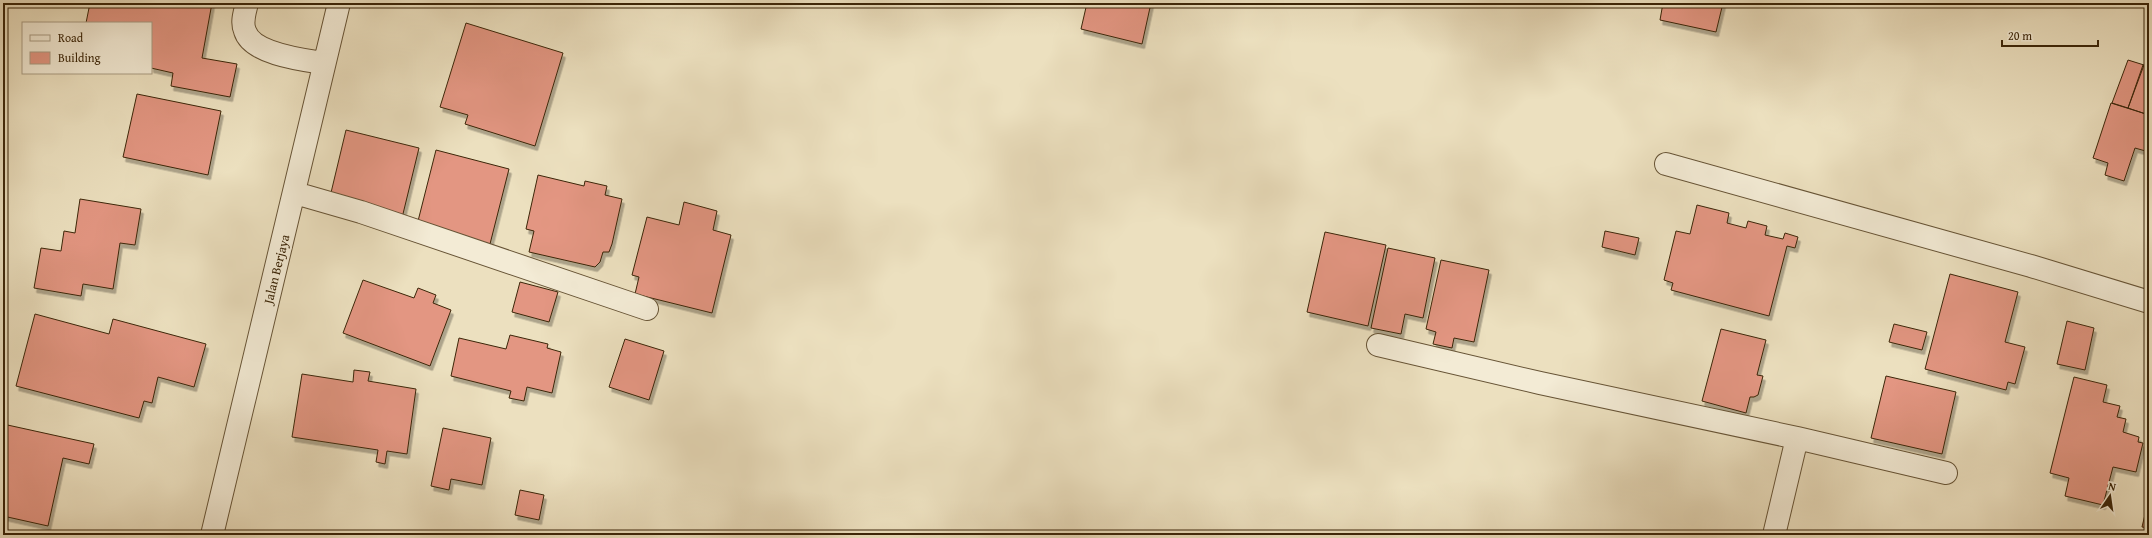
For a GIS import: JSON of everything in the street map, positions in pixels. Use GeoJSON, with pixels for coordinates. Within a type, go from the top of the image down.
{"type":"FeatureCollection","features":[{"type":"Feature","properties":{"kind":"street"},"geometry":{"type":"LineString","coordinates":[[247,3],[243,16],[245,32],[256,44],[287,58],[323,63]]}},
{"type":"Feature","properties":{"kind":"street","name":"Jalan Berjaya"},"geometry":{"type":"LineString","coordinates":[[212,535],[295,193],[323,63],[339,3]]}},
{"type":"Feature","properties":{"kind":"street"},"geometry":{"type":"LineString","coordinates":[[1666,164],[2031,266],[2149,302]]}},
{"type":"Feature","properties":{"kind":"street"},"geometry":{"type":"LineString","coordinates":[[295,193],[361,212],[647,309]]}},
{"type":"Feature","properties":{"kind":"street"},"geometry":{"type":"LineString","coordinates":[[1378,345],[1540,383],[1797,438],[1946,473]]}},
{"type":"Feature","properties":{"kind":"street"},"geometry":{"type":"LineString","coordinates":[[1774,535],[1797,438]]}},
{"type":"Feature","properties":{"kind":"building"},"geometry":{"type":"Polygon","coordinates":[[[90,3],[212,3],[202,58],[237,64],[230,97],[171,86],[173,73],[152,68],[152,22],[86,22],[90,3]]]}},
{"type":"Feature","properties":{"kind":"building"},"geometry":{"type":"Polygon","coordinates":[[[1087,3],[1151,3],[1142,44],[1081,29],[1087,3]]]}},
{"type":"Feature","properties":{"kind":"building"},"geometry":{"type":"Polygon","coordinates":[[[1663,3],[1723,3],[1716,32],[1660,20],[1663,3]]]}},
{"type":"Feature","properties":{"kind":"building"},"geometry":{"type":"Polygon","coordinates":[[[466,23],[563,53],[535,146],[465,124],[468,115],[440,107],[466,23]]]}},
{"type":"Feature","properties":{"kind":"building"},"geometry":{"type":"Polygon","coordinates":[[[2128,60],[2144,65],[2128,108],[2112,103],[2128,60]]]}},
{"type":"Feature","properties":{"kind":"building"},"geometry":{"type":"Polygon","coordinates":[[[2143,65],[2149,67],[2149,115],[2128,108],[2143,65]]]}},
{"type":"Feature","properties":{"kind":"building"},"geometry":{"type":"Polygon","coordinates":[[[137,94],[221,111],[208,175],[123,157],[137,94]]]}},
{"type":"Feature","properties":{"kind":"building"},"geometry":{"type":"Polygon","coordinates":[[[2111,103],[2149,115],[2149,152],[2135,148],[2124,181],[2105,175],[2108,163],[2093,158],[2111,103]]]}},
{"type":"Feature","properties":{"kind":"building"},"geometry":{"type":"Polygon","coordinates":[[[346,130],[419,148],[402,218],[329,201],[346,130]]]}},
{"type":"Feature","properties":{"kind":"building"},"geometry":{"type":"Polygon","coordinates":[[[436,150],[509,169],[490,244],[417,225],[436,150]]]}},
{"type":"Feature","properties":{"kind":"building"},"geometry":{"type":"Polygon","coordinates":[[[538,175],[584,186],[585,181],[607,186],[605,195],[622,199],[609,252],[603,252],[600,262],[595,267],[529,252],[534,231],[526,229],[538,175]]]}},
{"type":"Feature","properties":{"kind":"building"},"geometry":{"type":"Polygon","coordinates":[[[80,199],[141,209],[135,245],[120,243],[113,289],[83,284],[81,296],[34,288],[41,248],[61,251],[64,231],[75,233],[80,199]]]}},
{"type":"Feature","properties":{"kind":"building"},"geometry":{"type":"Polygon","coordinates":[[[684,202],[717,211],[713,230],[731,235],[712,313],[635,294],[639,277],[632,275],[647,217],[679,225],[684,202]]]}},
{"type":"Feature","properties":{"kind":"building"},"geometry":{"type":"Polygon","coordinates":[[[1697,205],[1729,213],[1727,223],[1746,228],[1748,221],[1767,226],[1765,235],[1783,239],[1785,233],[1798,237],[1795,248],[1787,246],[1769,316],[1671,290],[1673,283],[1664,280],[1676,231],[1690,234],[1697,205]]]}},
{"type":"Feature","properties":{"kind":"building"},"geometry":{"type":"Polygon","coordinates":[[[1605,231],[1639,238],[1635,255],[1602,247],[1605,231]]]}},
{"type":"Feature","properties":{"kind":"building"},"geometry":{"type":"Polygon","coordinates":[[[1325,232],[1386,245],[1368,326],[1307,312],[1325,232]]]}},
{"type":"Feature","properties":{"kind":"building"},"geometry":{"type":"Polygon","coordinates":[[[1388,248],[1435,258],[1423,318],[1405,314],[1401,334],[1371,328],[1388,248]]]}},
{"type":"Feature","properties":{"kind":"building"},"geometry":{"type":"Polygon","coordinates":[[[1441,260],[1489,270],[1474,342],[1454,338],[1452,348],[1433,344],[1436,332],[1426,329],[1441,260]]]}},
{"type":"Feature","properties":{"kind":"building"},"geometry":{"type":"Polygon","coordinates":[[[1950,274],[2018,292],[2005,342],[2025,347],[2015,384],[2008,382],[2006,390],[1925,369],[1950,274]]]}},
{"type":"Feature","properties":{"kind":"building"},"geometry":{"type":"Polygon","coordinates":[[[363,280],[414,298],[418,288],[436,295],[433,303],[451,310],[430,366],[343,333],[363,280]]]}},
{"type":"Feature","properties":{"kind":"building"},"geometry":{"type":"Polygon","coordinates":[[[520,282],[558,292],[549,322],[512,312],[520,282]]]}},
{"type":"Feature","properties":{"kind":"building"},"geometry":{"type":"Polygon","coordinates":[[[35,314],[109,334],[113,319],[206,344],[194,387],[158,377],[152,403],[144,401],[139,418],[16,386],[35,314]]]}},
{"type":"Feature","properties":{"kind":"building"},"geometry":{"type":"Polygon","coordinates":[[[2067,321],[2094,328],[2085,370],[2057,364],[2067,321]]]}},
{"type":"Feature","properties":{"kind":"building"},"geometry":{"type":"Polygon","coordinates":[[[1894,324],[1927,332],[1922,350],[1889,342],[1894,324]]]}},
{"type":"Feature","properties":{"kind":"building"},"geometry":{"type":"Polygon","coordinates":[[[1721,329],[1766,340],[1757,375],[1763,376],[1758,395],[1750,397],[1746,413],[1702,401],[1721,329]]]}},
{"type":"Feature","properties":{"kind":"building"},"geometry":{"type":"Polygon","coordinates":[[[510,335],[548,344],[547,348],[561,352],[552,393],[527,387],[524,401],[509,398],[511,391],[451,376],[459,338],[506,349],[510,335]]]}},
{"type":"Feature","properties":{"kind":"building"},"geometry":{"type":"Polygon","coordinates":[[[625,339],[664,351],[649,400],[609,387],[625,339]]]}},
{"type":"Feature","properties":{"kind":"building"},"geometry":{"type":"Polygon","coordinates":[[[354,370],[370,372],[368,381],[416,389],[407,454],[387,451],[385,464],[376,462],[378,450],[292,437],[302,374],[353,382],[354,370]]]}},
{"type":"Feature","properties":{"kind":"building"},"geometry":{"type":"Polygon","coordinates":[[[1886,376],[1956,392],[1942,454],[1871,438],[1886,376]]]}},
{"type":"Feature","properties":{"kind":"building"},"geometry":{"type":"Polygon","coordinates":[[[2074,377],[2107,385],[2103,402],[2120,406],[2117,417],[2126,419],[2123,432],[2139,437],[2138,442],[2143,443],[2136,472],[2113,467],[2103,505],[2065,496],[2069,478],[2050,473],[2074,377]]]}},
{"type":"Feature","properties":{"kind":"building"},"geometry":{"type":"Polygon","coordinates":[[[3,424],[94,444],[89,464],[63,458],[48,526],[3,516],[3,424]]]}},
{"type":"Feature","properties":{"kind":"building"},"geometry":{"type":"Polygon","coordinates":[[[443,428],[491,438],[482,485],[451,479],[449,490],[431,486],[443,428]]]}},
{"type":"Feature","properties":{"kind":"building"},"geometry":{"type":"Polygon","coordinates":[[[520,490],[544,495],[539,520],[515,515],[520,490]]]}},
{"type":"Feature","properties":{"kind":"building"},"geometry":{"type":"Polygon","coordinates":[[[2149,498],[2149,528],[2142,527],[2149,498]]]}}]}
